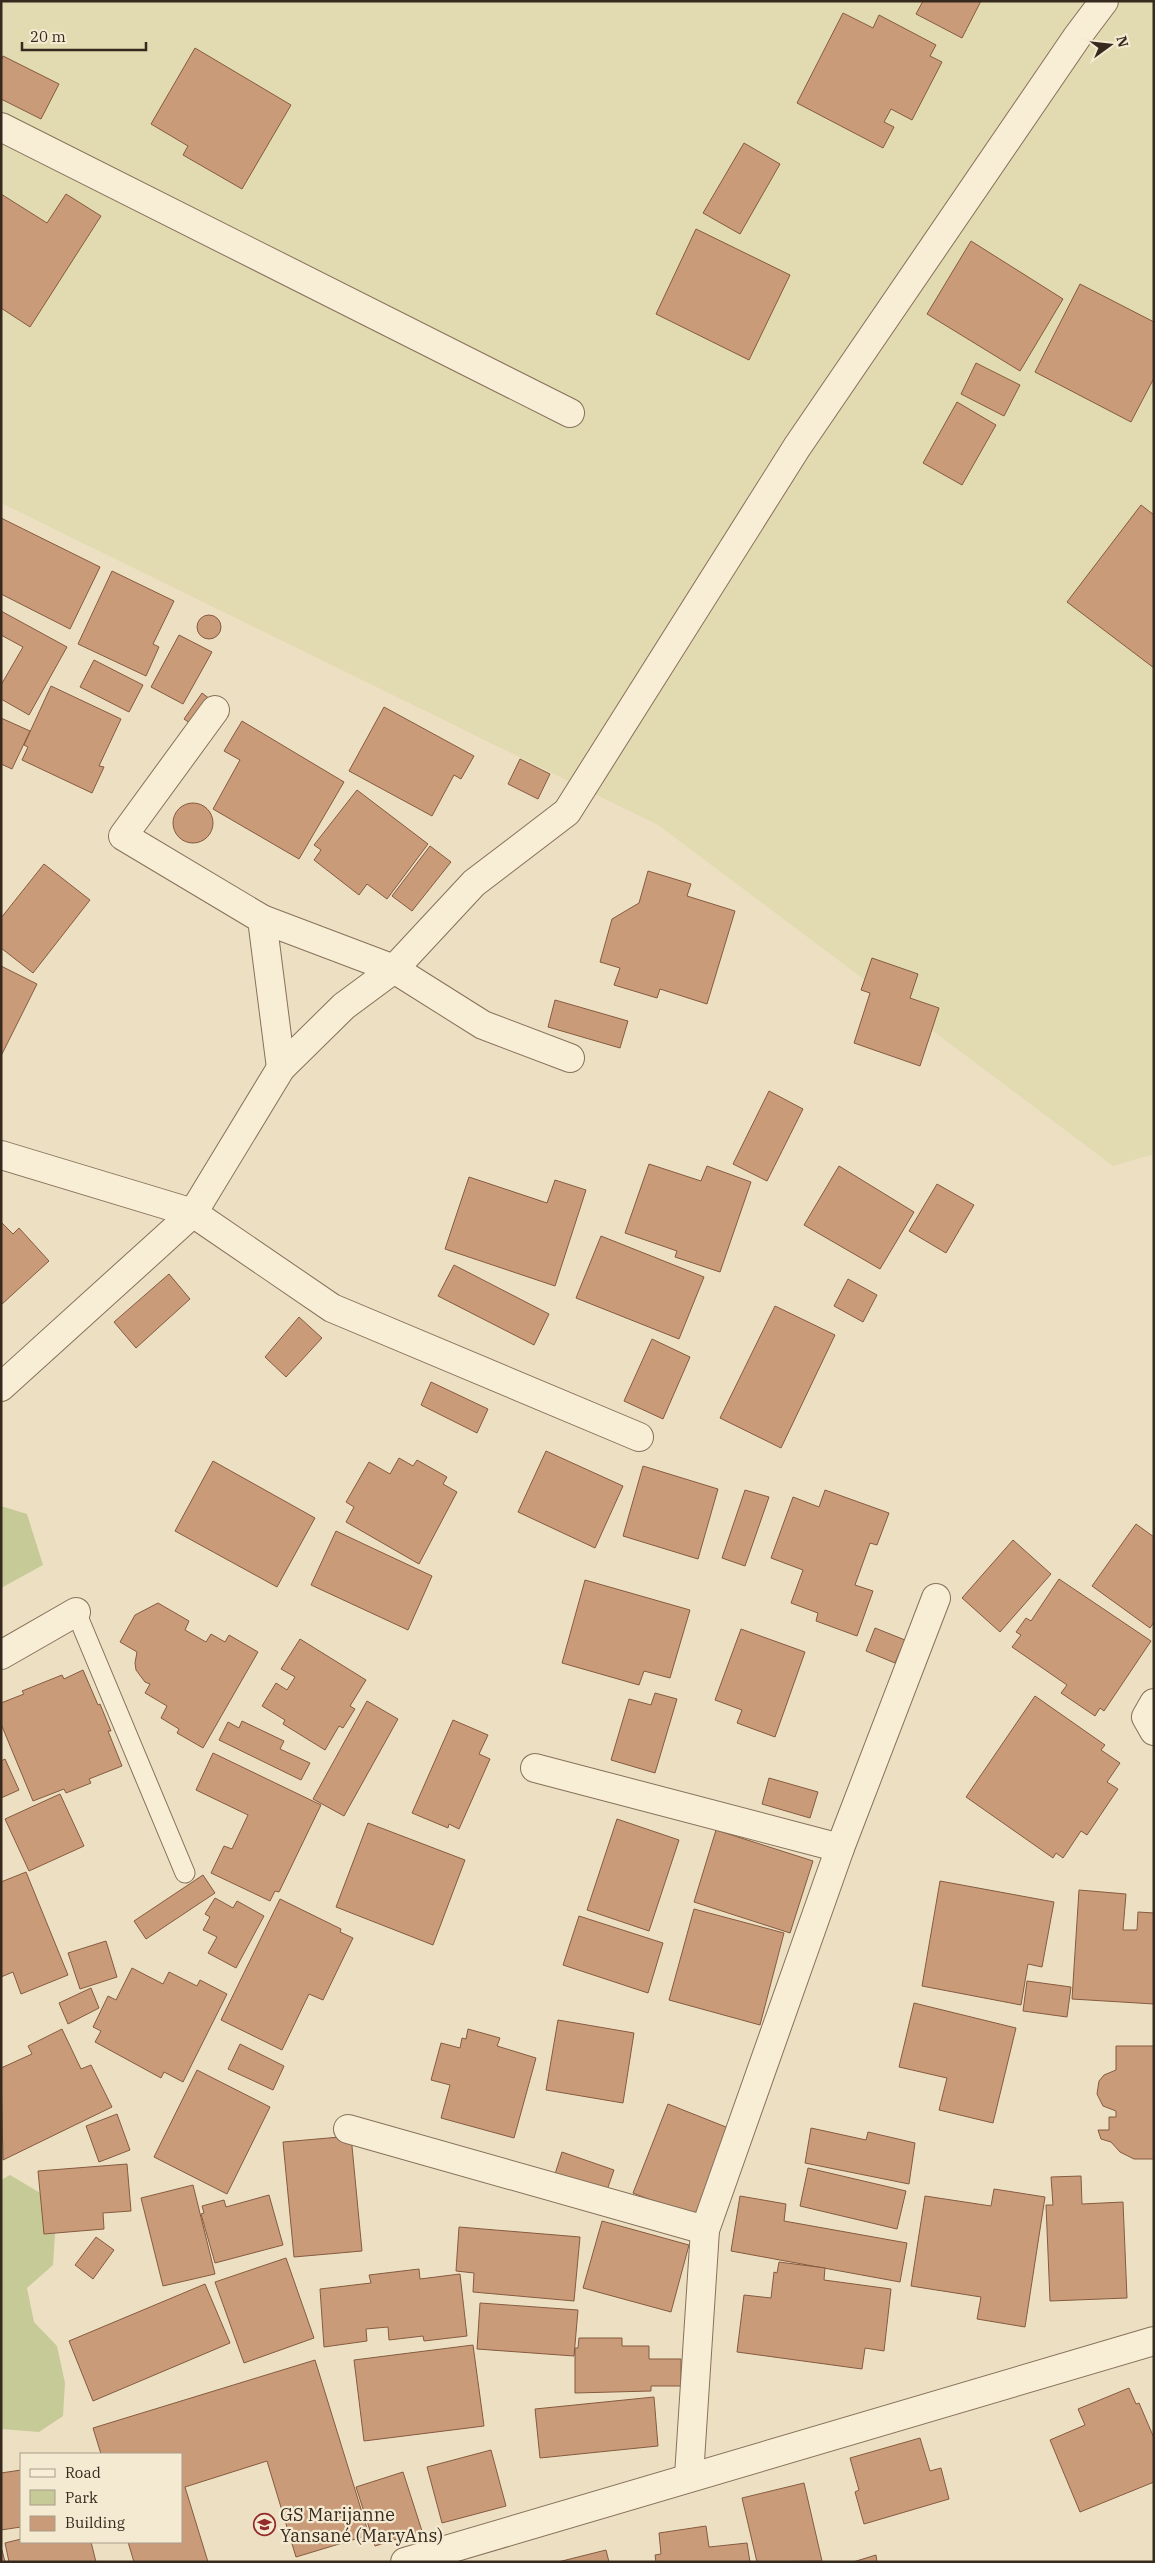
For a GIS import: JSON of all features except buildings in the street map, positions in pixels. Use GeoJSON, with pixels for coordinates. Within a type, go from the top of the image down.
{"type":"FeatureCollection","features":[{"type":"Feature","properties":{"kind":"street"},"geometry":{"type":"LineString","coordinates":[[1,1387],[193,1214],[282,1068],[344,1006],[394,969],[474,883],[567,812],[797,447],[1104,1]]}},
{"type":"Feature","properties":{"kind":"street"},"geometry":{"type":"LineString","coordinates":[[1,127],[570,413]]}},
{"type":"Feature","properties":{"kind":"street"},"geometry":{"type":"LineString","coordinates":[[215,710],[123,836],[262,918],[394,969],[483,1024],[570,1058]]}},
{"type":"Feature","properties":{"kind":"street"},"geometry":{"type":"LineString","coordinates":[[262,918],[282,1068]]}},
{"type":"Feature","properties":{"kind":"street"},"geometry":{"type":"LineString","coordinates":[[1,1155],[193,1214],[332,1308],[639,1436]]}},
{"type":"Feature","properties":{"kind":"street"},"geometry":{"type":"LineString","coordinates":[[689,2476],[705,2230],[840,1848],[936,1598]]}},
{"type":"Feature","properties":{"kind":"street"},"geometry":{"type":"LineString","coordinates":[[1,1655],[76,1612]]}},
{"type":"Feature","properties":{"kind":"street"},"geometry":{"type":"LineString","coordinates":[[1154,1703],[1146,1717],[1154,1731]]}},
{"type":"Feature","properties":{"kind":"street"},"geometry":{"type":"LineString","coordinates":[[535,1768],[840,1848]]}},
{"type":"Feature","properties":{"kind":"street"},"geometry":{"type":"LineString","coordinates":[[348,2128],[705,2230]]}},
{"type":"Feature","properties":{"kind":"street"},"geometry":{"type":"LineString","coordinates":[[405,2562],[689,2476],[1154,2341]]}},
{"type":"Feature","properties":{"kind":"lane"},"geometry":{"type":"LineString","coordinates":[[76,1612],[185,1873]]}},
{"type":"Feature","properties":{"kind":"shaded area"},"geometry":{"type":"Polygon","coordinates":[[[1,1],[1154,1],[1154,1154],[1113,1166],[658,825],[1,503],[1,1]]]}},
{"type":"Feature","properties":{"kind":"green space"},"geometry":{"type":"Polygon","coordinates":[[[1,1506],[27,1514],[43,1565],[1,1588],[1,1506]]]}},
{"type":"Feature","properties":{"kind":"green space"},"geometry":{"type":"Polygon","coordinates":[[[10,2175],[57,2203],[53,2265],[27,2288],[34,2322],[57,2346],[65,2383],[63,2416],[39,2432],[1,2429],[1,2180],[10,2175]]]}},
{"type":"Feature","properties":{"kind":"place","name":"GS Marijanne Yansané (MaryAns)"},"geometry":{"type":"Point","coordinates":[264,2525]}}]}
